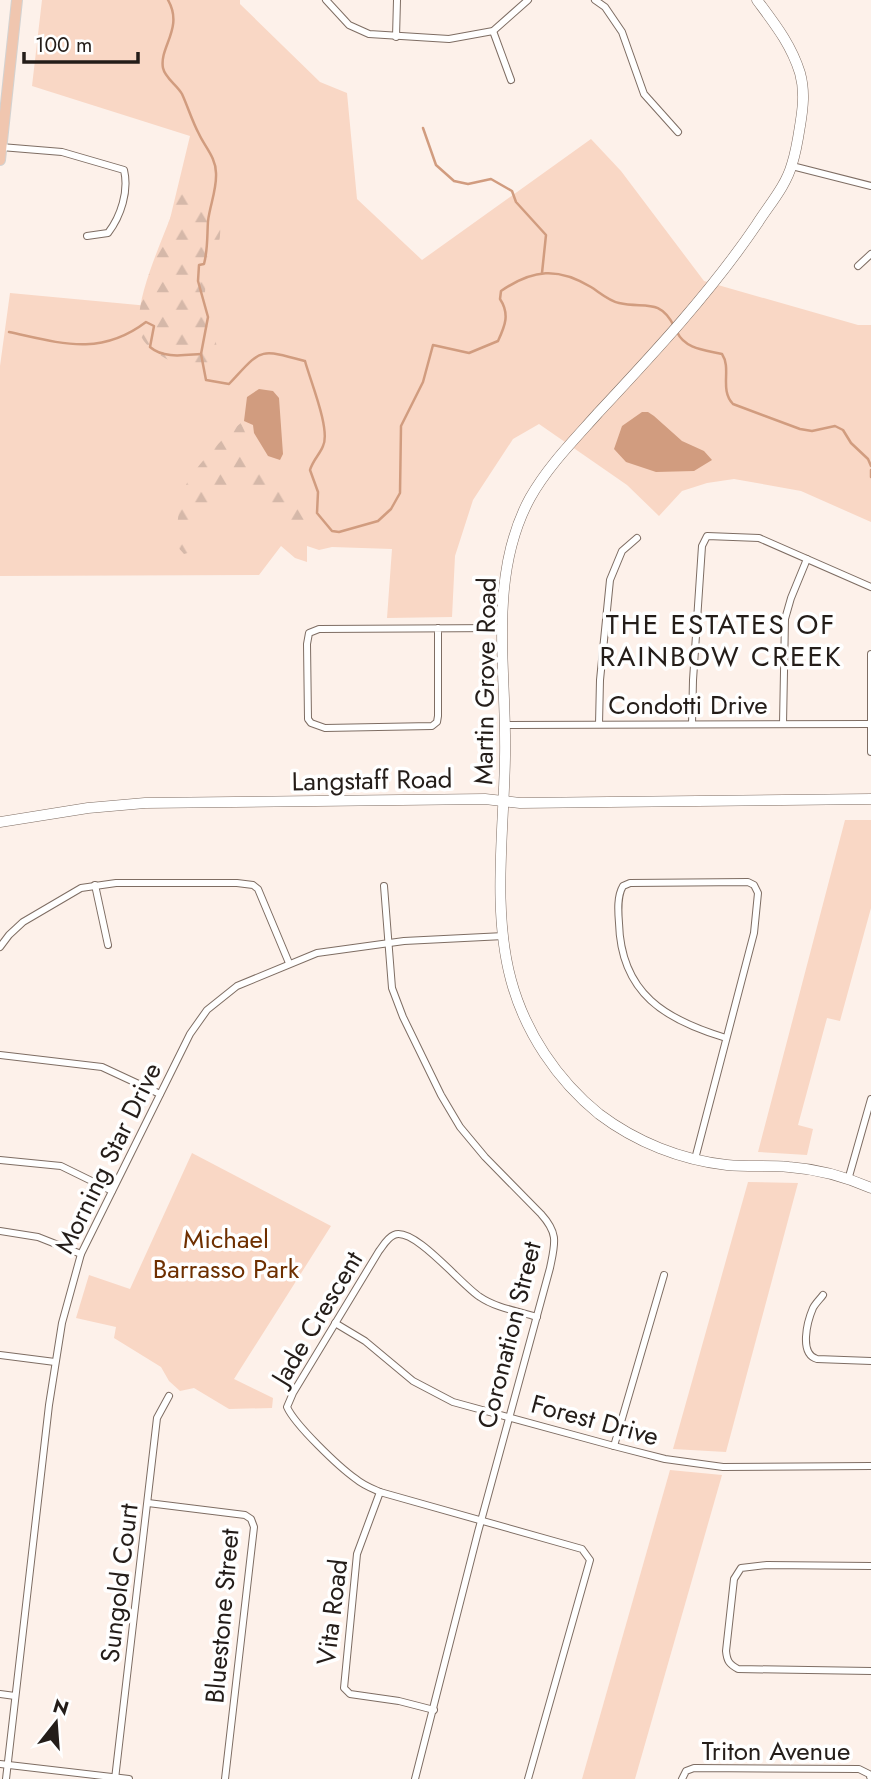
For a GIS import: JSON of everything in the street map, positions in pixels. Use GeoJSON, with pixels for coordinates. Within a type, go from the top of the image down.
{"type":"FeatureCollection","features":[{"type":"Feature","properties":{"kind":"main road"},"geometry":{"type":"LineString","coordinates":[[0,160],[17,0]]}},
{"type":"Feature","properties":{"kind":"street"},"geometry":{"type":"LineString","coordinates":[[326,0],[349,25],[369,34],[449,38],[493,31],[528,0]]}},
{"type":"Feature","properties":{"kind":"street"},"geometry":{"type":"LineString","coordinates":[[396,37],[397,0]]}},
{"type":"Feature","properties":{"kind":"street"},"geometry":{"type":"LineString","coordinates":[[596,0],[605,7],[622,33],[645,94],[678,132]]}},
{"type":"Feature","properties":{"kind":"street","name":"Martin Grove Road"},"geometry":{"type":"LineString","coordinates":[[757,0],[787,39],[800,74],[804,101],[792,166],[782,187],[734,258],[695,306],[550,468],[524,511],[514,538],[506,572],[503,628],[504,936],[512,982],[522,1013],[538,1044],[567,1083],[598,1113],[631,1135],[662,1149],[695,1159],[726,1164],[799,1168],[871,1188]]}},
{"type":"Feature","properties":{"kind":"street"},"geometry":{"type":"LineString","coordinates":[[493,31],[512,80]]}},
{"type":"Feature","properties":{"kind":"street"},"geometry":{"type":"LineString","coordinates":[[1,147],[62,152],[124,170],[127,183],[117,221],[108,233],[87,236]]}},
{"type":"Feature","properties":{"kind":"street"},"geometry":{"type":"LineString","coordinates":[[792,166],[871,186]]}},
{"type":"Feature","properties":{"kind":"street"},"geometry":{"type":"LineString","coordinates":[[858,266],[871,254]]}},
{"type":"Feature","properties":{"kind":"street"},"geometry":{"type":"LineString","coordinates":[[692,724],[692,680],[704,539],[712,535],[759,538],[871,587]]}},
{"type":"Feature","properties":{"kind":"street"},"geometry":{"type":"LineString","coordinates":[[599,724],[600,680],[610,580],[622,551],[637,538]]}},
{"type":"Feature","properties":{"kind":"street"},"geometry":{"type":"LineString","coordinates":[[783,724],[785,619],[807,559]]}},
{"type":"Feature","properties":{"kind":"street"},"geometry":{"type":"LineString","coordinates":[[438,628],[437,722],[425,728],[325,728],[308,719],[307,644],[309,633],[314,630],[438,628],[503,628]]}},
{"type":"Feature","properties":{"kind":"street"},"geometry":{"type":"LineString","coordinates":[[871,654],[871,752]]}},
{"type":"Feature","properties":{"kind":"street","name":"Condotti Drive"},"geometry":{"type":"LineString","coordinates":[[505,725],[871,724]]}},
{"type":"Feature","properties":{"kind":"street","name":"Langstaff Road"},"geometry":{"type":"LineString","coordinates":[[0,822],[88,808],[145,803],[485,799],[520,803],[871,797]]}},
{"type":"Feature","properties":{"kind":"street"},"geometry":{"type":"LineString","coordinates":[[695,1159],[754,933],[758,905],[757,888],[748,882],[630,883],[623,886],[619,898],[621,943],[631,973],[640,987],[649,999],[670,1017],[688,1026],[726,1038]]}},
{"type":"Feature","properties":{"kind":"street"},"geometry":{"type":"LineString","coordinates":[[0,947],[9,934],[23,922],[68,894],[95,885],[237,883],[253,885],[261,895],[289,963]]}},
{"type":"Feature","properties":{"kind":"street"},"geometry":{"type":"LineString","coordinates":[[95,885],[108,945]]}},
{"type":"Feature","properties":{"kind":"street"},"geometry":{"type":"LineString","coordinates":[[384,886],[389,943]]}},
{"type":"Feature","properties":{"kind":"street","name":"Morning Star Drive"},"geometry":{"type":"LineString","coordinates":[[6,1779],[4,1765],[62,1323],[81,1254],[194,1027],[213,1004],[237,986],[289,963],[332,950],[389,943],[504,936]]}},
{"type":"Feature","properties":{"kind":"street","name":"Coronation Street"},"geometry":{"type":"LineString","coordinates":[[389,943],[396,1000],[452,1115],[472,1144],[554,1230],[555,1242],[415,1779]]}},
{"type":"Feature","properties":{"kind":"street"},"geometry":{"type":"LineString","coordinates":[[0,1055],[102,1067],[160,1094]]}},
{"type":"Feature","properties":{"kind":"street"},"geometry":{"type":"LineString","coordinates":[[848,1180],[871,1099]]}},
{"type":"Feature","properties":{"kind":"street"},"geometry":{"type":"LineString","coordinates":[[0,1160],[61,1166],[112,1191]]}},
{"type":"Feature","properties":{"kind":"street"},"geometry":{"type":"LineString","coordinates":[[0,1231],[38,1237],[81,1254]]}},
{"type":"Feature","properties":{"kind":"street","name":"Jade Crescent"},"geometry":{"type":"LineString","coordinates":[[528,1779],[590,1560],[582,1549],[380,1492],[351,1476],[294,1419],[287,1407],[386,1240],[395,1234],[403,1234],[429,1250],[470,1291],[483,1300],[537,1317]]}},
{"type":"Feature","properties":{"kind":"street"},"geometry":{"type":"LineString","coordinates":[[614,1446],[664,1275]]}},
{"type":"Feature","properties":{"kind":"street"},"geometry":{"type":"LineString","coordinates":[[823,1294],[813,1308],[805,1344],[807,1353],[817,1359],[871,1361]]}},
{"type":"Feature","properties":{"kind":"street","name":"Forest Drive"},"geometry":{"type":"LineString","coordinates":[[335,1324],[365,1341],[413,1381],[453,1402],[614,1446],[665,1459],[723,1467],[871,1466]]}},
{"type":"Feature","properties":{"kind":"street"},"geometry":{"type":"LineString","coordinates":[[0,1355],[55,1362]]}},
{"type":"Feature","properties":{"kind":"street","name":"Sungold Court"},"geometry":{"type":"LineString","coordinates":[[115,1778],[157,1418],[169,1396]]}},
{"type":"Feature","properties":{"kind":"street","name":"Vita Road"},"geometry":{"type":"LineString","coordinates":[[380,1492],[357,1554],[344,1688],[350,1693],[391,1699],[433,1710]]}},
{"type":"Feature","properties":{"kind":"street","name":"Bluestone Street"},"geometry":{"type":"LineString","coordinates":[[148,1503],[245,1515],[251,1518],[254,1527],[225,1779]]}},
{"type":"Feature","properties":{"kind":"street"},"geometry":{"type":"LineString","coordinates":[[871,1566],[741,1568],[734,1579],[726,1651],[730,1665],[738,1669],[871,1671]]}},
{"type":"Feature","properties":{"kind":"street"},"geometry":{"type":"LineString","coordinates":[[0,1694],[15,1696]]}},
{"type":"Feature","properties":{"kind":"street"},"geometry":{"type":"LineString","coordinates":[[4,1765],[129,1779]]}},
{"type":"Feature","properties":{"kind":"street","name":"Triton Avenue"},"geometry":{"type":"LineString","coordinates":[[682,1779],[686,1771],[694,1768],[859,1769],[869,1774],[871,1779]]}},
{"type":"Feature","properties":{"kind":"green space"},"geometry":{"type":"Polygon","coordinates":[[[42,0],[240,0],[240,4],[320,82],[347,93],[357,199],[422,260],[591,139],[621,171],[704,281],[858,325],[871,325],[871,522],[801,491],[734,479],[707,483],[682,491],[659,516],[627,485],[539,424],[513,439],[473,500],[455,556],[452,617],[387,618],[392,549],[332,547],[319,550],[307,546],[307,562],[295,558],[281,546],[259,575],[0,576],[0,366],[10,293],[149,306],[190,136],[32,86],[42,0]]]}},
{"type":"Feature","properties":{"kind":"green space"},"geometry":{"type":"Polygon","coordinates":[[[179,193],[211,208],[220,228],[218,246],[205,292],[217,354],[211,376],[193,371],[160,355],[144,341],[140,333],[141,301],[146,282],[179,193]]]}},
{"type":"Feature","properties":{"kind":"green space"},"geometry":{"type":"Polygon","coordinates":[[[241,423],[251,446],[255,465],[292,488],[309,507],[300,532],[242,492],[227,489],[217,495],[209,509],[196,522],[191,552],[184,554],[175,544],[186,485],[211,452],[241,423]]]}},
{"type":"Feature","properties":{"kind":"green space"},"geometry":{"type":"Polygon","coordinates":[[[845,820],[871,820],[871,908],[840,1021],[827,1018],[798,1125],[813,1129],[807,1155],[758,1152],[845,820]]]}},
{"type":"Feature","properties":{"kind":"green space","name":"Michael Barrasso Park"},"geometry":{"type":"Polygon","coordinates":[[[192,1153],[331,1226],[234,1379],[273,1398],[272,1408],[229,1409],[194,1388],[180,1391],[169,1381],[161,1367],[114,1338],[116,1327],[76,1318],[89,1275],[130,1289],[192,1153]]]}},
{"type":"Feature","properties":{"kind":"green space"},"geometry":{"type":"Polygon","coordinates":[[[748,1182],[798,1183],[726,1452],[673,1449],[748,1182]]]}},
{"type":"Feature","properties":{"kind":"green space"},"geometry":{"type":"Polygon","coordinates":[[[670,1470],[722,1475],[635,1779],[582,1779],[670,1470]]]}},
{"type":"Feature","properties":{"kind":"shaded area"},"geometry":{"type":"Polygon","coordinates":[[[259,389],[273,391],[279,398],[283,454],[280,460],[268,456],[254,433],[253,425],[244,421],[247,397],[259,389]]]}},
{"type":"Feature","properties":{"kind":"shaded area"},"geometry":{"type":"Polygon","coordinates":[[[642,412],[654,416],[682,441],[704,451],[712,460],[694,471],[656,472],[626,462],[614,449],[622,426],[642,412]]]}},
{"type":"Feature","properties":{"kind":"waterway"},"geometry":{"type":"LineString","coordinates":[[168,0],[173,19],[164,52],[163,68],[182,94],[216,168],[206,253],[204,264],[199,265],[198,281],[208,317],[201,354],[206,380],[229,384],[261,354],[278,354],[305,361],[322,417],[325,439],[310,470],[318,492],[317,513],[332,531],[339,532],[378,521],[391,509],[400,493],[401,426],[423,382],[433,345],[469,353],[498,341],[505,320],[501,291],[535,275],[546,273],[568,276],[615,302],[657,308],[663,311],[674,326]]}},
{"type":"Feature","properties":{"kind":"waterway"},"geometry":{"type":"LineString","coordinates":[[423,128],[436,165],[454,181],[468,184],[491,179],[512,191],[516,202],[546,235],[542,273]]}},
{"type":"Feature","properties":{"kind":"waterway"},"geometry":{"type":"LineString","coordinates":[[9,332],[63,343],[96,343],[129,333],[146,322],[154,326],[150,347],[156,351],[174,355],[201,354]]}},
{"type":"Feature","properties":{"kind":"waterway"},"geometry":{"type":"LineString","coordinates":[[677,332],[690,345],[722,354],[726,366],[727,392],[733,404],[800,429],[812,431],[835,426],[843,430],[871,466]]}},
{"type":"Feature","properties":{"kind":"waterway"},"geometry":{"type":"LineString","coordinates":[[871,470],[871,477]]}},
{"type":"Feature","properties":{"kind":"district","name":"THE ESTATES OF RAINBOW CREEK"},"geometry":{"type":"Point","coordinates":[721,640]}}]}
